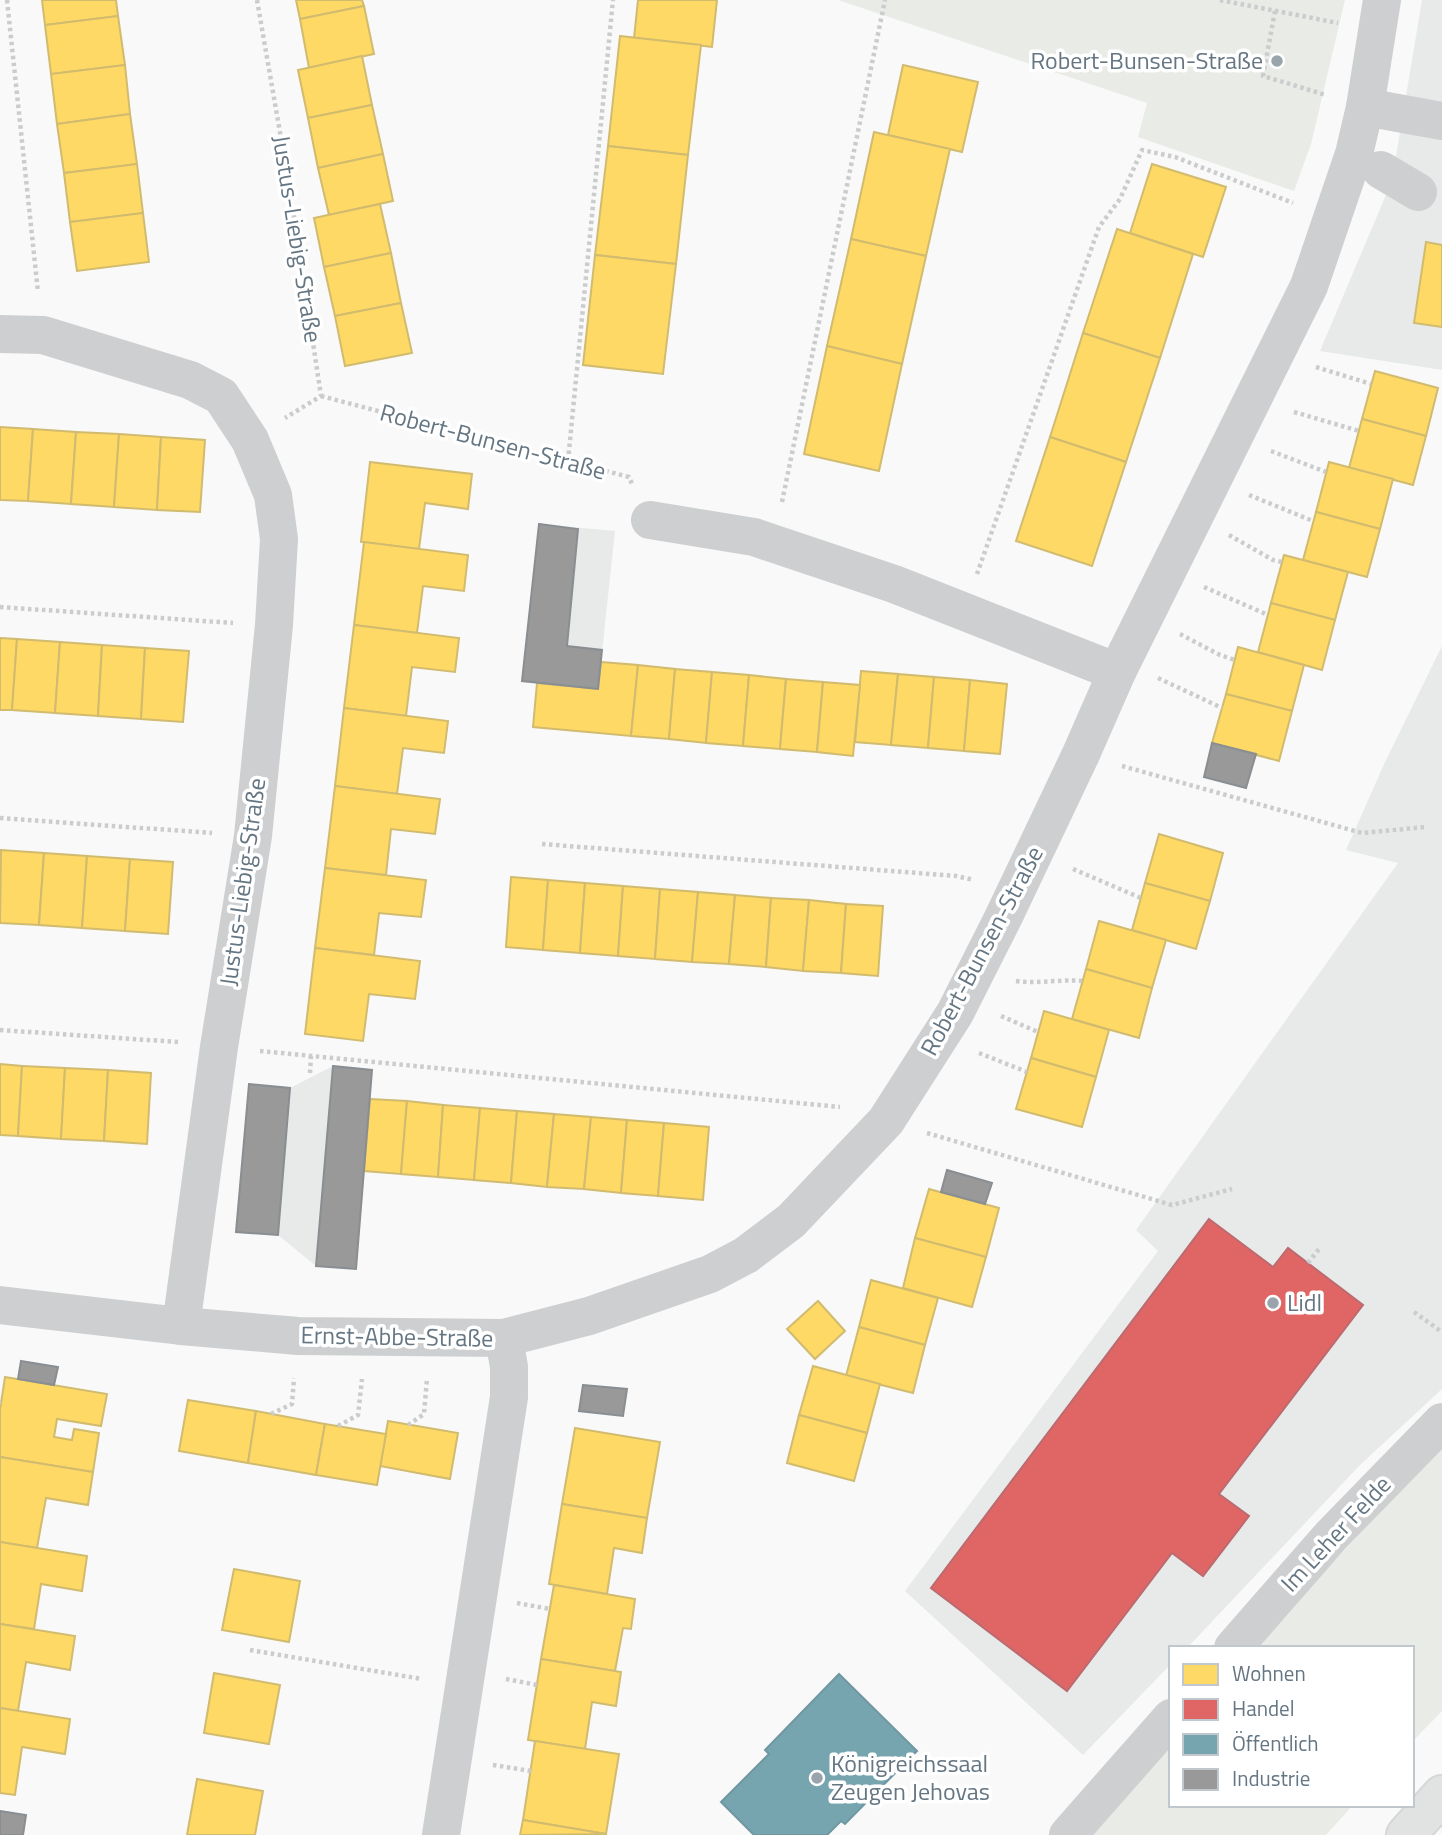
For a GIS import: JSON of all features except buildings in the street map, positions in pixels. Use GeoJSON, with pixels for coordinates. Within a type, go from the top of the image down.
{"type":"FeatureCollection","features":[{"type":"Feature","properties":{"kind":"highway"},"geometry":{"type":"LineString","coordinates":[[1406,1835],[1442,1795]]}},
{"type":"Feature","properties":{"kind":"street","name":"Robert-Bunsen-Straße"},"geometry":{"type":"LineString","coordinates":[[504,1338],[552,1327],[652,1296],[710,1274],[746,1255],[791,1221],[890,1117],[974,975],[1120,667],[1309,286],[1354,153],[1365,107],[1380,14]]}},
{"type":"Feature","properties":{"kind":"street"},"geometry":{"type":"LineString","coordinates":[[1365,107],[1442,121]]}},
{"type":"Feature","properties":{"kind":"street","name":"Justus-Liebig-Straße"},"geometry":{"type":"LineString","coordinates":[[0,334],[43,335],[190,380],[221,396],[250,440],[273,495],[279,539],[274,625],[253,836],[219,1047],[181,1326]]}},
{"type":"Feature","properties":{"kind":"street"},"geometry":{"type":"LineString","coordinates":[[650,520],[754,537],[894,584],[1120,667]]}},
{"type":"Feature","properties":{"kind":"street","name":"Ernst-Abbe-Straße"},"geometry":{"type":"LineString","coordinates":[[0,1305],[181,1326],[298,1336],[504,1338],[509,1367],[509,1397],[441,1835]]}},
{"type":"Feature","properties":{"kind":"street","name":"Im Leher Felde"},"geometry":{"type":"LineString","coordinates":[[1235,1646],[1331,1536],[1442,1422]]}},
{"type":"Feature","properties":{"kind":"street"},"geometry":{"type":"LineString","coordinates":[[1068,1835],[1169,1720]]}},
{"type":"Feature","properties":{"kind":"path"},"geometry":{"type":"LineString","coordinates":[[7,0],[43,335]]}},
{"type":"Feature","properties":{"kind":"path","name":"Justus-Liebig-Straße"},"geometry":{"type":"LineString","coordinates":[[257,0],[290,190],[321,396]]}},
{"type":"Feature","properties":{"kind":"path"},"geometry":{"type":"LineString","coordinates":[[568,461],[613,0]]}},
{"type":"Feature","properties":{"kind":"path"},"geometry":{"type":"LineString","coordinates":[[772,544],[791,465],[885,0]]}},
{"type":"Feature","properties":{"kind":"path"},"geometry":{"type":"LineString","coordinates":[[1220,0],[1275,11],[1380,14]]}},
{"type":"Feature","properties":{"kind":"path"},"geometry":{"type":"LineString","coordinates":[[1275,11],[1263,76],[1365,107]]}},
{"type":"Feature","properties":{"kind":"path"},"geometry":{"type":"LineString","coordinates":[[964,611],[1099,227],[1120,199],[1142,150],[1175,157],[1332,219]]}},
{"type":"Feature","properties":{"kind":"path"},"geometry":{"type":"LineString","coordinates":[[1275,354],[1371,384]]}},
{"type":"Feature","properties":{"kind":"path"},"geometry":{"type":"LineString","coordinates":[[250,440],[321,396]]}},
{"type":"Feature","properties":{"kind":"path","name":"Robert-Bunsen-Straße"},"geometry":{"type":"LineString","coordinates":[[321,396],[629,477],[650,520]]}},
{"type":"Feature","properties":{"kind":"path"},"geometry":{"type":"LineString","coordinates":[[1253,399],[1359,431]]}},
{"type":"Feature","properties":{"kind":"path"},"geometry":{"type":"LineString","coordinates":[[1234,438],[1326,472]]}},
{"type":"Feature","properties":{"kind":"path"},"geometry":{"type":"LineString","coordinates":[[1212,481],[1313,521]]}},
{"type":"Feature","properties":{"kind":"path"},"geometry":{"type":"LineString","coordinates":[[1194,517],[1282,562]]}},
{"type":"Feature","properties":{"kind":"path"},"geometry":{"type":"LineString","coordinates":[[1168,570],[1268,615]]}},
{"type":"Feature","properties":{"kind":"path"},"geometry":{"type":"LineString","coordinates":[[0,607],[274,625]]}},
{"type":"Feature","properties":{"kind":"path"},"geometry":{"type":"LineString","coordinates":[[1145,616],[1235,660]]}},
{"type":"Feature","properties":{"kind":"path"},"geometry":{"type":"LineString","coordinates":[[1120,667],[1222,708]]}},
{"type":"Feature","properties":{"kind":"path"},"geometry":{"type":"LineString","coordinates":[[1081,754],[1363,833],[1426,827]]}},
{"type":"Feature","properties":{"kind":"path"},"geometry":{"type":"LineString","coordinates":[[0,818],[253,836]]}},
{"type":"Feature","properties":{"kind":"path"},"geometry":{"type":"LineString","coordinates":[[542,844],[956,876],[1017,889]]}},
{"type":"Feature","properties":{"kind":"path"},"geometry":{"type":"LineString","coordinates":[[1034,853],[1141,898]]}},
{"type":"Feature","properties":{"kind":"path"},"geometry":{"type":"LineString","coordinates":[[974,975],[1030,983],[1082,981]]}},
{"type":"Feature","properties":{"kind":"path"},"geometry":{"type":"LineString","coordinates":[[0,1030],[170,1041],[890,1117],[1171,1205],[1233,1189]]}},
{"type":"Feature","properties":{"kind":"path"},"geometry":{"type":"LineString","coordinates":[[939,1038],[1027,1072]]}},
{"type":"Feature","properties":{"kind":"path"},"geometry":{"type":"LineString","coordinates":[[310,1073],[311,1056]]}},
{"type":"Feature","properties":{"kind":"path"},"geometry":{"type":"LineString","coordinates":[[1308,1263],[1319,1249]]}},
{"type":"Feature","properties":{"kind":"path"},"geometry":{"type":"LineString","coordinates":[[1414,1311],[1442,1332]]}},
{"type":"Feature","properties":{"kind":"path"},"geometry":{"type":"LineString","coordinates":[[338,1426],[358,1415],[365,1336]]}},
{"type":"Feature","properties":{"kind":"path"},"geometry":{"type":"LineString","coordinates":[[408,1424],[424,1414],[430,1336]]}},
{"type":"Feature","properties":{"kind":"path"},"geometry":{"type":"LineString","coordinates":[[250,1650],[464,1686]]}},
{"type":"Feature","properties":{"kind":"shaded area"},"geometry":{"type":"Polygon","coordinates":[[[838,0],[1345,0],[1311,144],[1294,191],[1138,137],[1147,103],[838,0]]]}},
{"type":"Feature","properties":{"kind":"shaded area"},"geometry":{"type":"Polygon","coordinates":[[[1422,0],[1442,0],[1442,370],[1320,351],[1391,183],[1381,170],[1396,156],[1422,0]]]}},
{"type":"Feature","properties":{"kind":"shaded area"},"geometry":{"type":"Polygon","coordinates":[[[539,524],[615,531],[598,689],[522,681],[539,524]]]}},
{"type":"Feature","properties":{"kind":"shaded area"},"geometry":{"type":"Polygon","coordinates":[[[1442,646],[1442,1389],[1360,1465],[1189,1646],[1169,1646],[1169,1666],[1083,1755],[905,1591],[1158,1251],[1136,1230],[1398,863],[1346,850],[1385,762],[1442,646]]]}},
{"type":"Feature","properties":{"kind":"shaded area"},"geometry":{"type":"Polygon","coordinates":[[[333,1066],[372,1070],[356,1269],[316,1266],[278,1235],[237,1232],[249,1084],[290,1088],[333,1066]]]}},
{"type":"Feature","properties":{"kind":"shaded area"},"geometry":{"type":"Polygon","coordinates":[[[1442,1447],[1442,1711],[1414,1740],[1414,1646],[1254,1646],[1442,1447]]]}},
{"type":"Feature","properties":{"kind":"shaded area"},"geometry":{"type":"Polygon","coordinates":[[[1169,1741],[1169,1807],[1351,1807],[1326,1835],[1085,1835],[1169,1741]]]}},
{"type":"Feature","properties":{"kind":"place","name":"Robert-Bunsen-Straße"},"geometry":{"type":"Point","coordinates":[1277,61]}},
{"type":"Feature","properties":{"kind":"place","name":"Lidl"},"geometry":{"type":"Point","coordinates":[1273,1303]}},
{"type":"Feature","properties":{"kind":"place","name":"Königreichssaal Zeugen Jehovas"},"geometry":{"type":"Point","coordinates":[817,1778]}}]}
